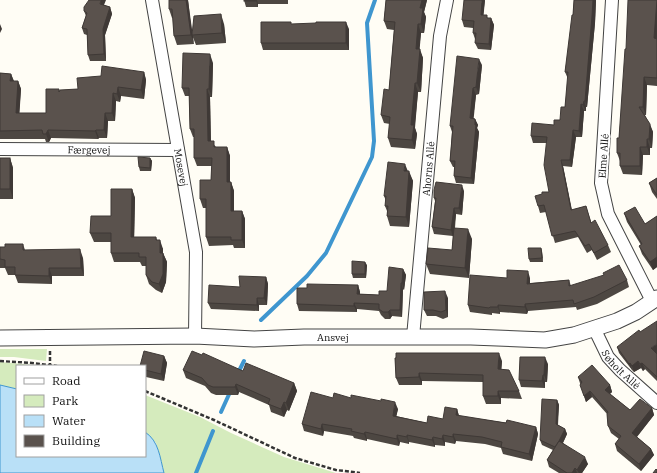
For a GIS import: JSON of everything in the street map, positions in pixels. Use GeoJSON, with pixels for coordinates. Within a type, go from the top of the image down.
{"type":"FeatureCollection","features":[{"type":"Feature","properties":{"kind":"street","name":"Mosevej"},"geometry":{"type":"LineString","coordinates":[[152,0],[196,252],[195,336]]}},
{"type":"Feature","properties":{"kind":"street","name":"Ahorns Allé"},"geometry":{"type":"LineString","coordinates":[[413,337],[440,36],[447,0]]}},
{"type":"Feature","properties":{"kind":"street","name":"Elme Allé"},"geometry":{"type":"LineString","coordinates":[[612,0],[601,183],[608,214],[654,299]]}},
{"type":"Feature","properties":{"kind":"street","name":"Færgevej"},"geometry":{"type":"LineString","coordinates":[[0,149],[178,150]]}},
{"type":"Feature","properties":{"kind":"street","name":"Ansvej"},"geometry":{"type":"LineString","coordinates":[[0,338],[195,336],[254,339],[304,337],[472,337],[545,340],[574,335],[623,318],[636,312],[654,299]]}},
{"type":"Feature","properties":{"kind":"street","name":"Søholt Allé"},"geometry":{"type":"LineString","coordinates":[[594,328],[608,357],[620,370],[657,403]]}},
{"type":"Feature","properties":{"kind":"path"},"geometry":{"type":"LineString","coordinates":[[0,361],[32,362],[51,365]]}},
{"type":"Feature","properties":{"kind":"path"},"geometry":{"type":"LineString","coordinates":[[146,391],[214,420],[295,458],[336,470],[360,473]]}},
{"type":"Feature","properties":{"kind":"green space"},"geometry":{"type":"Polygon","coordinates":[[[0,349],[47,349],[46,361],[14,357],[0,357],[0,349]]]}},
{"type":"Feature","properties":{"kind":"green space"},"geometry":{"type":"Polygon","coordinates":[[[0,362],[34,365],[16,365],[16,389],[0,385],[0,362]]]}},
{"type":"Feature","properties":{"kind":"green space"},"geometry":{"type":"Polygon","coordinates":[[[146,395],[200,417],[284,457],[336,473],[164,473],[156,443],[146,433],[146,395]]]}},
{"type":"Feature","properties":{"kind":"water"},"geometry":{"type":"Polygon","coordinates":[[[0,385],[16,389],[16,457],[146,457],[146,433],[156,445],[164,473],[0,473],[0,385]]]}},
{"type":"Feature","properties":{"kind":"building"},"geometry":{"type":"Polygon","coordinates":[[[89,0],[101,0],[100,4],[110,7],[103,29],[104,54],[88,55],[87,29],[82,28],[87,13],[84,11],[84,7],[89,0]]]}},
{"type":"Feature","properties":{"kind":"building"},"geometry":{"type":"Polygon","coordinates":[[[169,0],[186,0],[191,35],[174,36],[172,9],[169,9],[169,0]]]}},
{"type":"Feature","properties":{"kind":"building"},"geometry":{"type":"Polygon","coordinates":[[[256,0],[256,1],[244,1],[256,0]]]}},
{"type":"Feature","properties":{"kind":"building"},"geometry":{"type":"Polygon","coordinates":[[[386,0],[422,0],[420,8],[423,8],[421,24],[418,24],[416,49],[420,49],[411,125],[414,125],[412,140],[388,138],[390,117],[381,115],[384,89],[389,90],[395,22],[384,21],[386,0]]]}},
{"type":"Feature","properties":{"kind":"building"},"geometry":{"type":"Polygon","coordinates":[[[464,0],[482,0],[481,15],[487,15],[487,18],[491,18],[489,44],[475,43],[476,33],[473,33],[474,21],[462,20],[464,0]]]}},
{"type":"Feature","properties":{"kind":"building"},"geometry":{"type":"Polygon","coordinates":[[[574,0],[593,0],[592,16],[585,101],[583,105],[581,104],[579,131],[573,130],[570,160],[561,160],[571,210],[586,206],[591,223],[595,220],[608,245],[594,253],[589,244],[585,246],[575,231],[552,236],[544,205],[538,206],[535,196],[542,194],[542,192],[549,192],[544,165],[547,137],[531,136],[532,123],[554,125],[554,120],[560,120],[561,107],[565,107],[568,72],[565,72],[574,0]]]}},
{"type":"Feature","properties":{"kind":"building"},"geometry":{"type":"Polygon","coordinates":[[[628,0],[657,0],[654,38],[657,39],[657,78],[644,77],[643,107],[639,107],[650,124],[647,147],[640,147],[640,166],[620,166],[620,153],[617,153],[617,138],[619,138],[626,49],[628,0]]]}},
{"type":"Feature","properties":{"kind":"building"},"geometry":{"type":"Polygon","coordinates":[[[221,14],[222,33],[192,35],[194,16],[221,14]]]}},
{"type":"Feature","properties":{"kind":"building"},"geometry":{"type":"Polygon","coordinates":[[[261,22],[291,22],[291,24],[346,22],[346,43],[261,43],[261,22]]]}},
{"type":"Feature","properties":{"kind":"building"},"geometry":{"type":"Polygon","coordinates":[[[183,53],[210,54],[209,89],[207,89],[208,141],[214,141],[214,147],[227,147],[227,182],[231,182],[231,211],[242,211],[242,240],[231,240],[231,237],[206,237],[206,199],[200,199],[200,180],[211,180],[212,158],[194,158],[194,129],[190,129],[189,88],[182,88],[183,53]]]}},
{"type":"Feature","properties":{"kind":"building"},"geometry":{"type":"Polygon","coordinates":[[[457,56],[479,59],[476,87],[473,88],[470,118],[475,119],[476,125],[471,178],[454,176],[455,161],[450,161],[453,126],[450,126],[457,56]]]}},
{"type":"Feature","properties":{"kind":"building"},"geometry":{"type":"Polygon","coordinates":[[[102,66],[144,72],[141,90],[118,87],[117,94],[113,93],[112,113],[105,113],[104,130],[48,130],[46,134],[43,134],[42,130],[0,131],[0,73],[11,74],[10,81],[18,81],[16,113],[46,113],[46,89],[59,89],[59,92],[60,90],[78,89],[77,78],[101,76],[102,66]]]}},
{"type":"Feature","properties":{"kind":"building"},"geometry":{"type":"Polygon","coordinates":[[[138,157],[150,158],[150,168],[139,167],[138,157]]]}},
{"type":"Feature","properties":{"kind":"building"},"geometry":{"type":"Polygon","coordinates":[[[0,158],[10,158],[10,189],[0,189],[0,158]]]}},
{"type":"Feature","properties":{"kind":"building"},"geometry":{"type":"Polygon","coordinates":[[[388,162],[405,164],[404,171],[409,171],[406,217],[387,216],[388,206],[385,206],[386,196],[384,196],[388,162]]]}},
{"type":"Feature","properties":{"kind":"building"},"geometry":{"type":"Polygon","coordinates":[[[657,178],[657,195],[649,183],[657,178]]]}},
{"type":"Feature","properties":{"kind":"building"},"geometry":{"type":"Polygon","coordinates":[[[436,182],[462,185],[459,208],[454,208],[451,230],[432,227],[436,198],[434,198],[434,190],[436,182]]]}},
{"type":"Feature","properties":{"kind":"building"},"geometry":{"type":"Polygon","coordinates":[[[111,189],[132,189],[131,237],[156,237],[156,240],[160,240],[160,253],[163,253],[163,274],[159,284],[152,282],[146,275],[146,257],[139,257],[139,253],[111,253],[111,233],[90,233],[91,216],[111,216],[111,189]]]}},
{"type":"Feature","properties":{"kind":"building"},"geometry":{"type":"Polygon","coordinates":[[[635,207],[645,224],[657,216],[657,257],[650,262],[639,246],[642,244],[624,213],[635,207]]]}},
{"type":"Feature","properties":{"kind":"building"},"geometry":{"type":"Polygon","coordinates":[[[454,228],[468,229],[465,268],[426,264],[428,248],[452,250],[454,228]]]}},
{"type":"Feature","properties":{"kind":"building"},"geometry":{"type":"Polygon","coordinates":[[[5,244],[23,244],[23,250],[80,249],[81,268],[49,268],[49,276],[15,275],[15,267],[5,267],[5,260],[0,259],[0,247],[5,247],[5,244]]]}},
{"type":"Feature","properties":{"kind":"building"},"geometry":{"type":"Polygon","coordinates":[[[528,248],[541,248],[542,258],[529,259],[528,248]]]}},
{"type":"Feature","properties":{"kind":"building"},"geometry":{"type":"Polygon","coordinates":[[[352,261],[365,262],[365,274],[352,274],[352,261]]]}},
{"type":"Feature","properties":{"kind":"building"},"geometry":{"type":"Polygon","coordinates":[[[619,265],[627,280],[594,297],[574,304],[573,300],[525,304],[525,307],[498,305],[498,307],[489,308],[468,305],[470,275],[507,278],[507,270],[528,271],[527,284],[569,280],[569,286],[604,275],[603,273],[619,265]]]}},
{"type":"Feature","properties":{"kind":"building"},"geometry":{"type":"Polygon","coordinates":[[[389,267],[403,269],[400,310],[383,312],[379,309],[379,304],[354,303],[354,306],[297,304],[297,288],[307,288],[307,284],[358,285],[357,294],[379,295],[379,291],[387,291],[389,267]]]}},
{"type":"Feature","properties":{"kind":"building"},"geometry":{"type":"Polygon","coordinates":[[[239,276],[266,277],[264,298],[257,298],[257,305],[208,303],[209,285],[240,287],[239,276]]]}},
{"type":"Feature","properties":{"kind":"building"},"geometry":{"type":"Polygon","coordinates":[[[445,291],[446,310],[441,312],[424,310],[424,292],[445,291]]]}},
{"type":"Feature","properties":{"kind":"building"},"geometry":{"type":"Polygon","coordinates":[[[657,321],[657,344],[651,348],[657,354],[657,377],[638,361],[632,366],[630,363],[629,364],[617,347],[639,330],[640,332],[657,321]]]}},
{"type":"Feature","properties":{"kind":"building"},"geometry":{"type":"Polygon","coordinates":[[[144,351],[164,356],[161,374],[146,370],[146,365],[140,365],[144,351]]]}},
{"type":"Feature","properties":{"kind":"building"},"geometry":{"type":"Polygon","coordinates":[[[192,351],[202,355],[203,353],[243,371],[246,363],[294,383],[286,403],[284,402],[281,409],[268,404],[270,399],[236,384],[235,387],[213,387],[208,385],[202,378],[183,370],[192,351]]]}},
{"type":"Feature","properties":{"kind":"building"},"geometry":{"type":"Polygon","coordinates":[[[396,353],[499,353],[498,369],[509,370],[519,391],[498,391],[498,396],[483,396],[483,375],[419,373],[419,377],[396,378],[396,353]]]}},
{"type":"Feature","properties":{"kind":"building"},"geometry":{"type":"Polygon","coordinates":[[[520,357],[545,357],[544,375],[542,381],[519,380],[520,357]]]}},
{"type":"Feature","properties":{"kind":"building"},"geometry":{"type":"Polygon","coordinates":[[[592,365],[610,385],[605,390],[630,410],[640,399],[652,408],[632,433],[651,449],[639,464],[615,444],[621,436],[608,426],[608,412],[590,391],[584,396],[580,385],[582,382],[578,377],[592,365]]]}},
{"type":"Feature","properties":{"kind":"building"},"geometry":{"type":"Polygon","coordinates":[[[311,392],[333,398],[334,393],[351,398],[351,395],[381,401],[381,399],[395,402],[393,416],[427,423],[428,416],[443,419],[445,407],[457,409],[456,415],[506,423],[507,420],[536,427],[529,454],[501,447],[502,442],[482,437],[453,434],[453,437],[443,435],[442,439],[433,437],[432,440],[407,435],[407,437],[397,435],[397,439],[365,432],[364,434],[351,431],[352,429],[322,424],[321,429],[302,424],[311,392]]]}},
{"type":"Feature","properties":{"kind":"building"},"geometry":{"type":"Polygon","coordinates":[[[542,399],[557,400],[556,424],[565,429],[555,447],[540,440],[542,399]]]}},
{"type":"Feature","properties":{"kind":"building"},"geometry":{"type":"Polygon","coordinates":[[[559,441],[585,457],[577,470],[575,468],[572,473],[567,473],[547,460],[559,441]]]}},
{"type":"Feature","properties":{"kind":"waterway"},"geometry":{"type":"LineString","coordinates":[[261,320],[307,276],[326,253],[372,157],[374,141],[367,23],[375,0]]}},
{"type":"Feature","properties":{"kind":"waterway"},"geometry":{"type":"LineString","coordinates":[[238,373],[244,361]]}},
{"type":"Feature","properties":{"kind":"waterway"},"geometry":{"type":"LineString","coordinates":[[221,412],[231,390]]}},
{"type":"Feature","properties":{"kind":"waterway"},"geometry":{"type":"LineString","coordinates":[[196,473],[213,431]]}}]}
